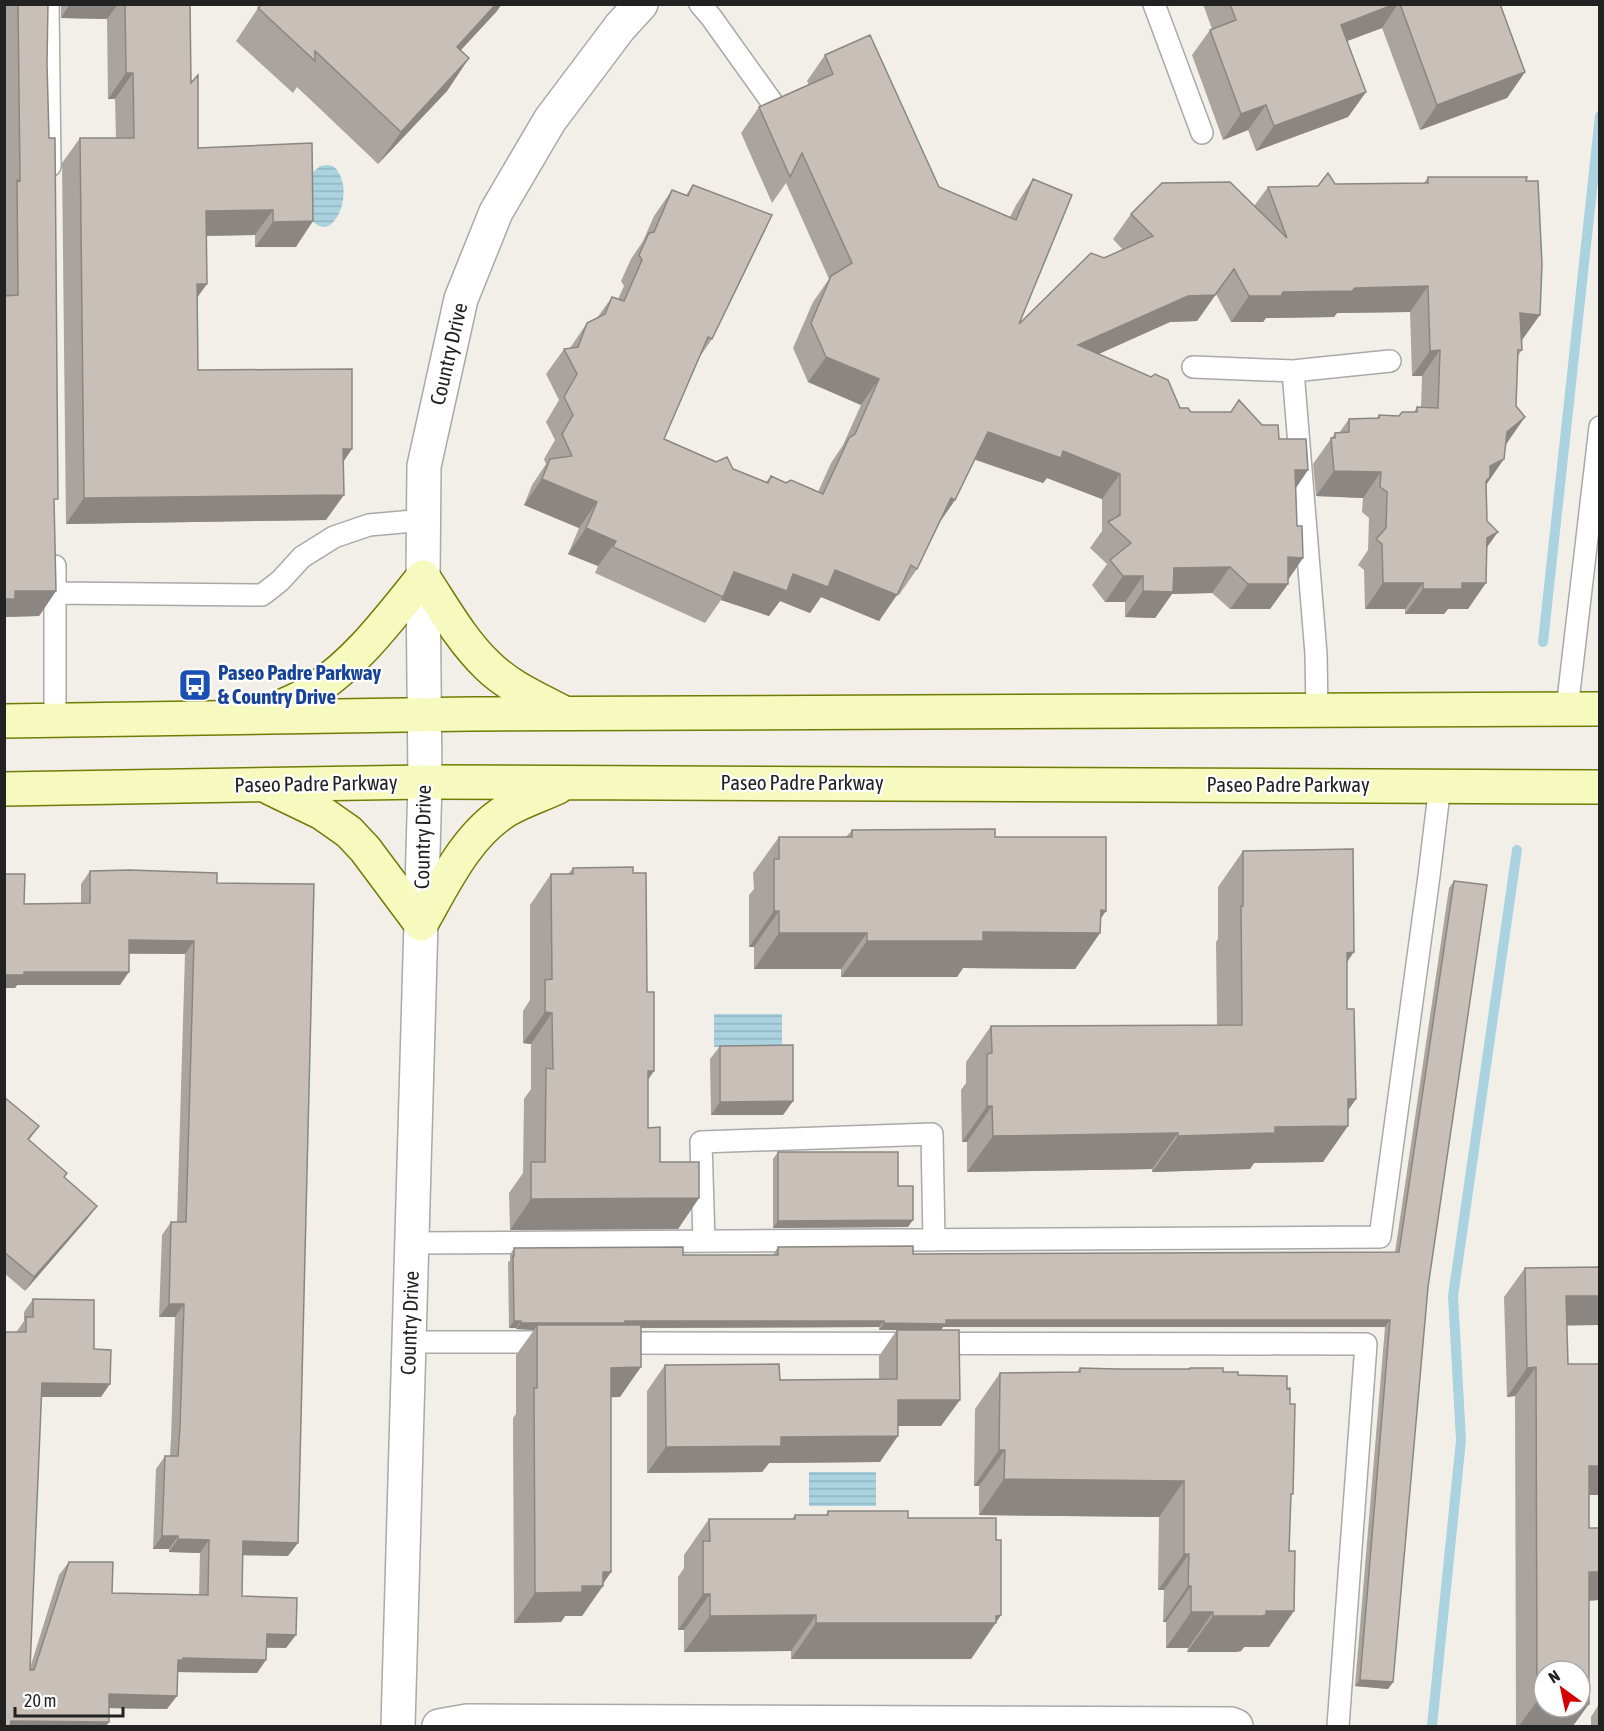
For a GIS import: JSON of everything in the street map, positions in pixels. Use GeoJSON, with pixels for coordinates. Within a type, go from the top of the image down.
{"type":"FeatureCollection","features":[{"type":"Feature","properties":{"kind":"main road"},"geometry":{"type":"LineString","coordinates":[[257,717],[316,690],[347,665],[366,647],[423,578],[466,641],[487,666],[514,686],[567,714]]}},
{"type":"Feature","properties":{"kind":"main road"},"geometry":{"type":"LineString","coordinates":[[4,721],[425,715],[1599,709]]}},
{"type":"Feature","properties":{"kind":"main road","name":"Paseo Padre Parkway"},"geometry":{"type":"LineString","coordinates":[[4,789],[425,782],[1599,787]]}},
{"type":"Feature","properties":{"kind":"main road"},"geometry":{"type":"LineString","coordinates":[[263,785],[322,813],[349,832],[365,849],[421,924],[461,856],[482,830],[507,810],[567,783]]}},
{"type":"Feature","properties":{"kind":"street","name":"Country Drive"},"geometry":{"type":"LineString","coordinates":[[398,1726],[425,782],[424,466],[461,299],[496,212],[550,120],[640,4]]}},
{"type":"Feature","properties":{"kind":"street"},"geometry":{"type":"LineString","coordinates":[[439,1726],[467,1721],[564,1724],[1236,1726]]}},
{"type":"Feature","properties":{"kind":"lane"},"geometry":{"type":"LineString","coordinates":[[48,4],[50,181]]}},
{"type":"Feature","properties":{"kind":"lane"},"geometry":{"type":"LineString","coordinates":[[700,4],[774,105]]}},
{"type":"Feature","properties":{"kind":"lane"},"geometry":{"type":"LineString","coordinates":[[1154,4],[1202,133]]}},
{"type":"Feature","properties":{"kind":"lane"},"geometry":{"type":"LineString","coordinates":[[1193,367],[1293,371],[1390,361]]}},
{"type":"Feature","properties":{"kind":"lane"},"geometry":{"type":"LineString","coordinates":[[1293,371],[1316,654],[1317,711]]}},
{"type":"Feature","properties":{"kind":"lane"},"geometry":{"type":"LineString","coordinates":[[1567,709],[1599,427]]}},
{"type":"Feature","properties":{"kind":"lane"},"geometry":{"type":"LineString","coordinates":[[55,593],[262,595],[280,581],[302,557],[334,537],[369,525],[424,520]]}},
{"type":"Feature","properties":{"kind":"lane"},"geometry":{"type":"LineString","coordinates":[[54,546],[56,720]]}},
{"type":"Feature","properties":{"kind":"lane"},"geometry":{"type":"LineString","coordinates":[[412,1243],[1380,1237],[1440,785]]}},
{"type":"Feature","properties":{"kind":"lane"},"geometry":{"type":"LineString","coordinates":[[704,1241],[701,1143],[932,1134],[934,1240]]}},
{"type":"Feature","properties":{"kind":"lane"},"geometry":{"type":"LineString","coordinates":[[410,1342],[569,1342]]}},
{"type":"Feature","properties":{"kind":"lane"},"geometry":{"type":"LineString","coordinates":[[593,1342],[1366,1344],[1338,1726]]}},
{"type":"Feature","properties":{"kind":"water"},"geometry":{"type":"Polygon","coordinates":[[[320,166],[333,166],[340,175],[343,199],[335,221],[328,226],[320,226],[311,219],[313,172],[320,166]]]}},
{"type":"Feature","properties":{"kind":"water"},"geometry":{"type":"Polygon","coordinates":[[[714,1014],[782,1014],[782,1048],[714,1047],[714,1014]]]}},
{"type":"Feature","properties":{"kind":"water"},"geometry":{"type":"Polygon","coordinates":[[[809,1472],[876,1472],[876,1506],[809,1506],[809,1472]]]}},
{"type":"Feature","properties":{"kind":"building"},"geometry":{"type":"Polygon","coordinates":[[[18,4],[48,4],[49,138],[55,138],[58,499],[54,499],[56,591],[15,591],[15,599],[4,599],[4,296],[18,295],[17,180],[20,181],[18,4]]]}},
{"type":"Feature","properties":{"kind":"building"},"geometry":{"type":"Polygon","coordinates":[[[125,4],[190,4],[191,83],[198,75],[198,148],[312,143],[313,221],[273,222],[273,210],[206,211],[207,284],[197,284],[198,370],[352,369],[352,449],[343,449],[344,495],[84,498],[80,138],[134,138],[133,73],[126,73],[125,4]]]}},
{"type":"Feature","properties":{"kind":"building"},"geometry":{"type":"Polygon","coordinates":[[[262,4],[496,4],[457,47],[469,58],[401,132],[315,51],[315,61],[258,8],[262,4]]]}},
{"type":"Feature","properties":{"kind":"building"},"geometry":{"type":"Polygon","coordinates":[[[1230,4],[1395,4],[1341,25],[1366,92],[1274,126],[1266,105],[1241,114],[1210,30],[1236,20],[1230,4]]]}},
{"type":"Feature","properties":{"kind":"building"},"geometry":{"type":"Polygon","coordinates":[[[1400,4],[1500,4],[1525,72],[1437,105],[1400,4]]]}},
{"type":"Feature","properties":{"kind":"building"},"geometry":{"type":"Polygon","coordinates":[[[870,35],[939,187],[1016,220],[1033,179],[1072,195],[1019,324],[1091,253],[1104,258],[1153,236],[1131,214],[1162,183],[1230,182],[1287,238],[1268,187],[1318,186],[1328,173],[1335,184],[1428,183],[1428,177],[1527,177],[1526,181],[1538,181],[1542,264],[1540,315],[1520,313],[1522,350],[1518,350],[1516,406],[1525,417],[1507,432],[1504,459],[1490,466],[1490,477],[1486,481],[1487,521],[1498,532],[1487,538],[1486,583],[1462,583],[1462,589],[1423,589],[1423,583],[1383,583],[1382,544],[1376,539],[1386,528],[1387,492],[1380,487],[1381,472],[1334,471],[1331,438],[1335,438],[1335,433],[1349,432],[1349,419],[1379,418],[1379,415],[1399,416],[1402,412],[1417,412],[1417,407],[1438,408],[1440,350],[1430,351],[1428,286],[1355,288],[1352,291],[1283,292],[1281,296],[1249,296],[1234,269],[1215,295],[1188,296],[1078,345],[1151,377],[1155,374],[1168,380],[1180,408],[1188,408],[1191,412],[1231,412],[1239,400],[1262,425],[1278,425],[1279,439],[1306,439],[1308,470],[1295,470],[1297,526],[1302,526],[1303,558],[1288,557],[1288,584],[1248,584],[1230,567],[1174,568],[1173,592],[1143,591],[1143,576],[1123,576],[1110,560],[1131,543],[1108,522],[1120,515],[1120,474],[1063,451],[1061,458],[988,432],[955,500],[951,498],[917,569],[911,565],[897,595],[835,570],[828,587],[793,574],[787,591],[734,572],[723,597],[613,547],[616,541],[586,528],[597,502],[542,479],[550,459],[572,456],[562,434],[573,415],[564,397],[577,374],[564,349],[578,347],[587,323],[605,314],[612,297],[624,301],[642,260],[639,255],[649,233],[654,232],[672,190],[688,196],[693,185],[772,215],[712,339],[708,337],[664,439],[716,462],[727,457],[733,469],[768,483],[771,476],[786,483],[791,480],[823,494],[849,438],[855,434],[879,379],[826,357],[811,323],[831,276],[852,263],[802,153],[790,177],[759,107],[833,74],[825,55],[870,35]]]}},
{"type":"Feature","properties":{"kind":"building"},"geometry":{"type":"Polygon","coordinates":[[[995,829],[995,837],[1106,837],[1106,911],[1101,910],[1100,933],[983,932],[983,941],[867,941],[867,933],[779,933],[779,911],[774,911],[774,859],[779,859],[779,837],[852,837],[852,830],[995,829]]]}},
{"type":"Feature","properties":{"kind":"building"},"geometry":{"type":"Polygon","coordinates":[[[1353,849],[1354,952],[1347,953],[1347,1009],[1354,1009],[1356,1099],[1348,1099],[1348,1126],[1275,1127],[1275,1133],[1178,1136],[1178,1133],[993,1136],[992,1106],[987,1106],[987,1054],[992,1053],[991,1026],[1242,1025],[1243,851],[1353,849]]]}},
{"type":"Feature","properties":{"kind":"building"},"geometry":{"type":"Polygon","coordinates":[[[633,867],[633,873],[646,873],[647,992],[654,992],[654,1071],[648,1071],[648,1128],[660,1127],[660,1162],[699,1162],[699,1198],[531,1199],[531,1162],[545,1162],[546,1068],[553,1069],[552,1013],[545,1012],[545,980],[552,979],[551,874],[573,874],[573,868],[633,867]]]}},
{"type":"Feature","properties":{"kind":"building"},"geometry":{"type":"Polygon","coordinates":[[[90,871],[217,873],[217,883],[314,884],[298,1543],[243,1541],[242,1596],[297,1598],[296,1635],[267,1634],[266,1660],[183,1658],[183,1660],[178,1660],[177,1696],[109,1694],[109,1722],[11,1721],[10,1726],[4,1726],[4,1332],[26,1332],[26,1317],[33,1317],[33,1299],[94,1300],[94,1349],[111,1350],[110,1384],[42,1383],[30,1670],[34,1670],[69,1562],[113,1562],[112,1593],[208,1595],[209,1540],[162,1536],[165,1456],[178,1456],[180,1426],[184,1304],[169,1304],[171,1222],[186,1222],[194,941],[129,940],[129,972],[24,972],[24,975],[4,975],[4,874],[25,874],[24,904],[90,903],[90,871]]]}},
{"type":"Feature","properties":{"kind":"building"},"geometry":{"type":"Polygon","coordinates":[[[1454,881],[1487,885],[1428,1287],[1393,1682],[1360,1680],[1390,1320],[946,1320],[946,1324],[884,1323],[884,1321],[521,1323],[521,1321],[514,1321],[514,1248],[683,1247],[683,1255],[778,1255],[778,1247],[913,1246],[913,1254],[1399,1252],[1454,881]]]}},
{"type":"Feature","properties":{"kind":"building"},"geometry":{"type":"Polygon","coordinates":[[[793,1045],[793,1101],[720,1102],[720,1046],[793,1045]]]}},
{"type":"Feature","properties":{"kind":"building"},"geometry":{"type":"Polygon","coordinates":[[[4,1097],[39,1126],[28,1139],[67,1173],[64,1177],[97,1206],[34,1277],[4,1252],[4,1097]]]}},
{"type":"Feature","properties":{"kind":"building"},"geometry":{"type":"Polygon","coordinates":[[[778,1152],[898,1152],[898,1186],[913,1186],[913,1220],[778,1221],[778,1152]]]}},
{"type":"Feature","properties":{"kind":"building"},"geometry":{"type":"Polygon","coordinates":[[[1599,1267],[1599,1296],[1566,1296],[1568,1364],[1599,1364],[1599,1466],[1589,1466],[1589,1528],[1599,1528],[1599,1572],[1589,1572],[1589,1659],[1537,1659],[1536,1367],[1527,1368],[1525,1268],[1599,1267]]]}},
{"type":"Feature","properties":{"kind":"building"},"geometry":{"type":"Polygon","coordinates":[[[537,1325],[641,1325],[641,1367],[611,1368],[611,1572],[603,1572],[603,1586],[582,1586],[582,1592],[535,1593],[534,1388],[537,1388],[537,1325]]]}},
{"type":"Feature","properties":{"kind":"building"},"geometry":{"type":"Polygon","coordinates":[[[897,1330],[959,1330],[960,1400],[898,1400],[898,1436],[781,1437],[781,1446],[666,1447],[665,1365],[779,1364],[780,1380],[897,1379],[897,1330]]]}},
{"type":"Feature","properties":{"kind":"building"},"geometry":{"type":"Polygon","coordinates":[[[1080,1368],[1223,1368],[1223,1372],[1238,1372],[1238,1375],[1287,1376],[1290,1404],[1295,1404],[1289,1551],[1295,1551],[1294,1611],[1266,1611],[1266,1615],[1262,1616],[1213,1616],[1213,1612],[1191,1612],[1191,1586],[1188,1586],[1189,1554],[1184,1554],[1184,1481],[1004,1479],[1005,1450],[999,1450],[1000,1373],[1080,1372],[1080,1368]]]}},
{"type":"Feature","properties":{"kind":"building"},"geometry":{"type":"Polygon","coordinates":[[[828,1511],[908,1511],[908,1518],[996,1518],[996,1540],[1001,1540],[1001,1615],[996,1616],[996,1623],[816,1623],[816,1615],[710,1616],[710,1594],[703,1594],[703,1541],[710,1541],[709,1519],[795,1519],[795,1515],[828,1515],[828,1511]]]}},
{"type":"Feature","properties":{"kind":"waterway"},"geometry":{"type":"LineString","coordinates":[[1543,642],[1600,116]]}},
{"type":"Feature","properties":{"kind":"waterway"},"geometry":{"type":"LineString","coordinates":[[1432,1726],[1461,1440],[1453,1296],[1517,850]]}},
{"type":"Feature","properties":{"kind":"place","name":"Paseo Padre Parkway & Country Drive"},"geometry":{"type":"Point","coordinates":[195,685]}}]}
